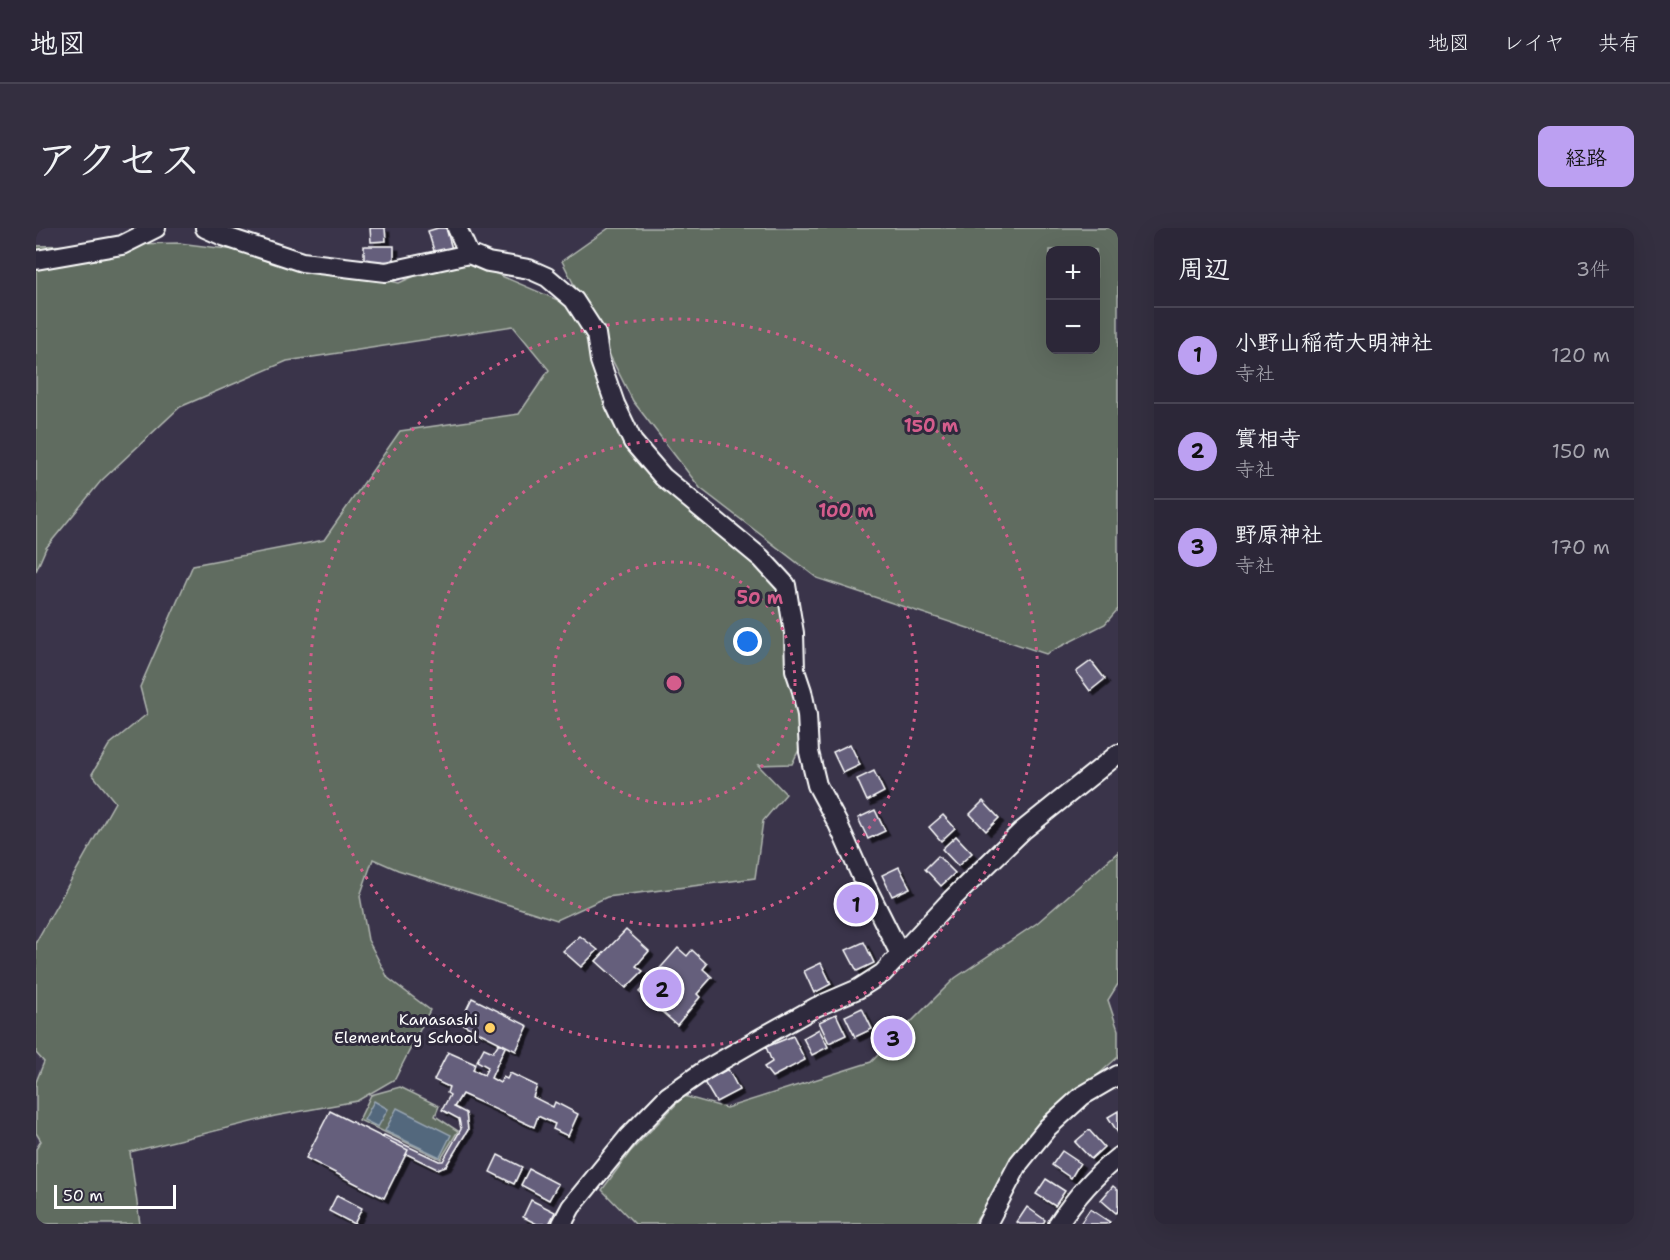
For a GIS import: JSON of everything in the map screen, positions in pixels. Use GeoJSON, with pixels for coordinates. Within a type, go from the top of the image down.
{"type":"FeatureCollection","features":[{"type":"Feature","properties":{"kind":"street"},"geometry":{"type":"LineString","coordinates":[[36,260],[122,245],[156,228]]}},
{"type":"Feature","properties":{"kind":"street"},"geometry":{"type":"LineString","coordinates":[[205,228],[302,262],[386,272],[469,254],[488,262],[529,269],[547,277],[574,300],[596,334],[604,372],[615,404],[633,442],[663,477],[761,558],[786,585],[794,633],[795,670],[807,715],[809,752],[817,785],[900,954]]}},
{"type":"Feature","properties":{"kind":"street"},"geometry":{"type":"LineString","coordinates":[[457,228],[469,254]]}},
{"type":"Feature","properties":{"kind":"street"},"geometry":{"type":"LineString","coordinates":[[562,1224],[571,1207],[629,1136],[668,1096],[705,1070],[757,1040],[816,1007],[858,989],[883,973],[952,899],[1022,831],[1118,754]]}},
{"type":"Feature","properties":{"kind":"street"},"geometry":{"type":"LineString","coordinates":[[987,1224],[1019,1163],[1048,1127],[1082,1096],[1118,1075]]}},
{"type":"Feature","properties":{"kind":"street"},"geometry":{"type":"LineString","coordinates":[[1058,1224],[1074,1199],[1118,1157]]}},
{"type":"Feature","properties":{"kind":"green space"},"geometry":{"type":"Polygon","coordinates":[[[609,228],[1118,228],[1118,609],[1105,624],[1046,654],[817,578],[700,488],[633,401],[562,261],[609,228]]]}},
{"type":"Feature","properties":{"kind":"green space"},"geometry":{"type":"Polygon","coordinates":[[[179,243],[284,256],[399,283],[457,257],[581,310],[644,455],[786,585],[804,739],[792,764],[758,765],[786,794],[763,821],[755,878],[607,897],[557,920],[398,870],[373,859],[360,896],[368,940],[388,978],[430,1010],[395,1079],[357,1101],[275,1116],[130,1152],[140,1224],[36,1224],[36,1149],[41,1141],[36,1133],[36,1082],[44,1062],[36,1053],[36,942],[115,802],[92,774],[109,745],[147,714],[140,687],[193,565],[324,540],[400,431],[519,414],[549,370],[513,326],[287,361],[180,407],[101,481],[46,548],[36,571],[36,246],[179,243]]]}},
{"type":"Feature","properties":{"kind":"green space"},"geometry":{"type":"Polygon","coordinates":[[[1118,852],[1118,984],[1108,1000],[1118,1030],[1118,1057],[1035,1131],[974,1224],[635,1224],[602,1190],[630,1152],[684,1096],[726,1108],[871,1062],[955,978],[1037,923],[1118,852]]]}},
{"type":"Feature","properties":{"kind":"green space"},"geometry":{"type":"Polygon","coordinates":[[[400,1087],[439,1106],[435,1116],[458,1131],[441,1159],[359,1120],[371,1095],[400,1087]]]}},
{"type":"Feature","properties":{"kind":"water"},"geometry":{"type":"Polygon","coordinates":[[[374,1101],[388,1109],[378,1127],[364,1120],[374,1101]]]}},
{"type":"Feature","properties":{"kind":"water"},"geometry":{"type":"Polygon","coordinates":[[[397,1108],[451,1135],[440,1157],[385,1131],[397,1108]]]}},
{"type":"Feature","properties":{"kind":"building"},"geometry":{"type":"Polygon","coordinates":[[[370,228],[385,228],[386,241],[371,242],[370,228]]]}},
{"type":"Feature","properties":{"kind":"building"},"geometry":{"type":"Polygon","coordinates":[[[446,228],[452,249],[435,254],[428,231],[446,228]]]}},
{"type":"Feature","properties":{"kind":"building"},"geometry":{"type":"Polygon","coordinates":[[[364,246],[394,246],[394,262],[364,261],[364,246]]]}},
{"type":"Feature","properties":{"kind":"building"},"geometry":{"type":"Polygon","coordinates":[[[1091,661],[1105,679],[1090,691],[1076,672],[1091,661]]]}},
{"type":"Feature","properties":{"kind":"building"},"geometry":{"type":"Polygon","coordinates":[[[850,744],[860,765],[843,773],[833,752],[850,744]]]}},
{"type":"Feature","properties":{"kind":"building"},"geometry":{"type":"Polygon","coordinates":[[[874,771],[884,792],[867,801],[857,779],[874,771]]]}},
{"type":"Feature","properties":{"kind":"building"},"geometry":{"type":"Polygon","coordinates":[[[983,801],[999,818],[986,831],[970,814],[983,801]]]}},
{"type":"Feature","properties":{"kind":"building"},"geometry":{"type":"Polygon","coordinates":[[[875,810],[885,831],[868,839],[858,818],[875,810]]]}},
{"type":"Feature","properties":{"kind":"building"},"geometry":{"type":"Polygon","coordinates":[[[943,815],[955,828],[941,841],[929,827],[943,815]]]}},
{"type":"Feature","properties":{"kind":"building"},"geometry":{"type":"Polygon","coordinates":[[[956,836],[972,853],[958,866],[942,849],[956,836]]]}},
{"type":"Feature","properties":{"kind":"building"},"geometry":{"type":"Polygon","coordinates":[[[938,856],[955,873],[941,886],[925,869],[938,856]]]}},
{"type":"Feature","properties":{"kind":"building"},"geometry":{"type":"Polygon","coordinates":[[[899,867],[910,888],[892,896],[882,875],[899,867]]]}},
{"type":"Feature","properties":{"kind":"building"},"geometry":{"type":"Polygon","coordinates":[[[626,930],[649,951],[636,966],[643,971],[626,988],[596,961],[626,930]]]}},
{"type":"Feature","properties":{"kind":"building"},"geometry":{"type":"Polygon","coordinates":[[[580,936],[598,950],[581,967],[563,951],[580,936]]]}},
{"type":"Feature","properties":{"kind":"building"},"geometry":{"type":"Polygon","coordinates":[[[864,942],[874,963],[857,971],[846,950],[864,942]]]}},
{"type":"Feature","properties":{"kind":"building"},"geometry":{"type":"Polygon","coordinates":[[[678,948],[687,956],[692,950],[707,964],[703,969],[712,977],[697,994],[700,997],[677,1025],[639,992],[678,948]]]}},
{"type":"Feature","properties":{"kind":"building"},"geometry":{"type":"Polygon","coordinates":[[[821,963],[831,984],[814,993],[804,971],[821,963]]]}},
{"type":"Feature","properties":{"kind":"building"},"geometry":{"type":"Polygon","coordinates":[[[472,998],[528,1026],[516,1051],[460,1023],[472,998]]]}},
{"type":"Feature","properties":{"kind":"building"},"geometry":{"type":"Polygon","coordinates":[[[862,1008],[872,1029],[855,1037],[845,1016],[862,1008]]]}},
{"type":"Feature","properties":{"kind":"building"},"geometry":{"type":"Polygon","coordinates":[[[836,1014],[846,1035],[829,1043],[819,1022],[836,1014]]]}},
{"type":"Feature","properties":{"kind":"building"},"geometry":{"type":"Polygon","coordinates":[[[819,1029],[828,1047],[812,1055],[803,1038],[819,1029]]]}},
{"type":"Feature","properties":{"kind":"building"},"geometry":{"type":"Polygon","coordinates":[[[793,1036],[805,1060],[772,1077],[764,1067],[772,1062],[766,1047],[793,1036]]]}},
{"type":"Feature","properties":{"kind":"building"},"geometry":{"type":"Polygon","coordinates":[[[499,1043],[505,1047],[491,1078],[500,1083],[503,1077],[507,1079],[510,1073],[537,1086],[533,1097],[553,1107],[555,1102],[578,1114],[568,1136],[553,1129],[555,1124],[538,1116],[534,1127],[462,1094],[454,1107],[466,1113],[468,1130],[446,1166],[437,1169],[380,1141],[384,1135],[443,1161],[461,1129],[459,1119],[442,1110],[450,1095],[447,1093],[449,1087],[434,1080],[448,1052],[475,1064],[473,1070],[484,1075],[488,1067],[477,1061],[484,1048],[493,1052],[499,1043]]]}},
{"type":"Feature","properties":{"kind":"building"},"geometry":{"type":"Polygon","coordinates":[[[728,1069],[739,1090],[716,1102],[704,1082],[728,1069]]]}},
{"type":"Feature","properties":{"kind":"building"},"geometry":{"type":"Polygon","coordinates":[[[330,1111],[408,1150],[384,1198],[306,1158],[330,1111]]]}},
{"type":"Feature","properties":{"kind":"building"},"geometry":{"type":"Polygon","coordinates":[[[1118,1111],[1118,1133],[1108,1117],[1118,1111]]]}},
{"type":"Feature","properties":{"kind":"building"},"geometry":{"type":"Polygon","coordinates":[[[1089,1130],[1104,1147],[1091,1159],[1075,1142],[1089,1130]]]}},
{"type":"Feature","properties":{"kind":"building"},"geometry":{"type":"Polygon","coordinates":[[[1062,1151],[1080,1163],[1071,1178],[1052,1165],[1062,1151]]]}},
{"type":"Feature","properties":{"kind":"building"},"geometry":{"type":"Polygon","coordinates":[[[498,1155],[522,1167],[514,1184],[490,1172],[498,1155]]]}},
{"type":"Feature","properties":{"kind":"building"},"geometry":{"type":"Polygon","coordinates":[[[529,1169],[558,1184],[549,1200],[521,1185],[529,1169]]]}},
{"type":"Feature","properties":{"kind":"building"},"geometry":{"type":"Polygon","coordinates":[[[1046,1179],[1065,1191],[1055,1206],[1036,1194],[1046,1179]]]}},
{"type":"Feature","properties":{"kind":"building"},"geometry":{"type":"Polygon","coordinates":[[[1113,1186],[1118,1190],[1118,1211],[1116,1213],[1101,1200],[1113,1186]]]}},
{"type":"Feature","properties":{"kind":"building"},"geometry":{"type":"Polygon","coordinates":[[[337,1195],[362,1208],[354,1224],[329,1211],[337,1195]]]}},
{"type":"Feature","properties":{"kind":"building"},"geometry":{"type":"Polygon","coordinates":[[[531,1200],[555,1212],[549,1224],[537,1224],[523,1217],[531,1200]]]}},
{"type":"Feature","properties":{"kind":"building"},"geometry":{"type":"Polygon","coordinates":[[[1027,1207],[1045,1220],[1043,1224],[1017,1222],[1027,1207]]]}},
{"type":"Feature","properties":{"kind":"building"},"geometry":{"type":"Polygon","coordinates":[[[1090,1209],[1110,1222],[1108,1224],[1080,1224],[1090,1209]]]}},
{"type":"Feature","properties":{"kind":"place","name":"小野山稲荷大明神社"},"geometry":{"type":"Point","coordinates":[856,904]}},
{"type":"Feature","properties":{"kind":"place","name":"實相寺"},"geometry":{"type":"Point","coordinates":[662,989]}},
{"type":"Feature","properties":{"kind":"place","name":"Kanasashi Elementary School"},"geometry":{"type":"Point","coordinates":[490,1028]}},
{"type":"Feature","properties":{"kind":"place","name":"野原神社"},"geometry":{"type":"Point","coordinates":[893,1038]}}]}
